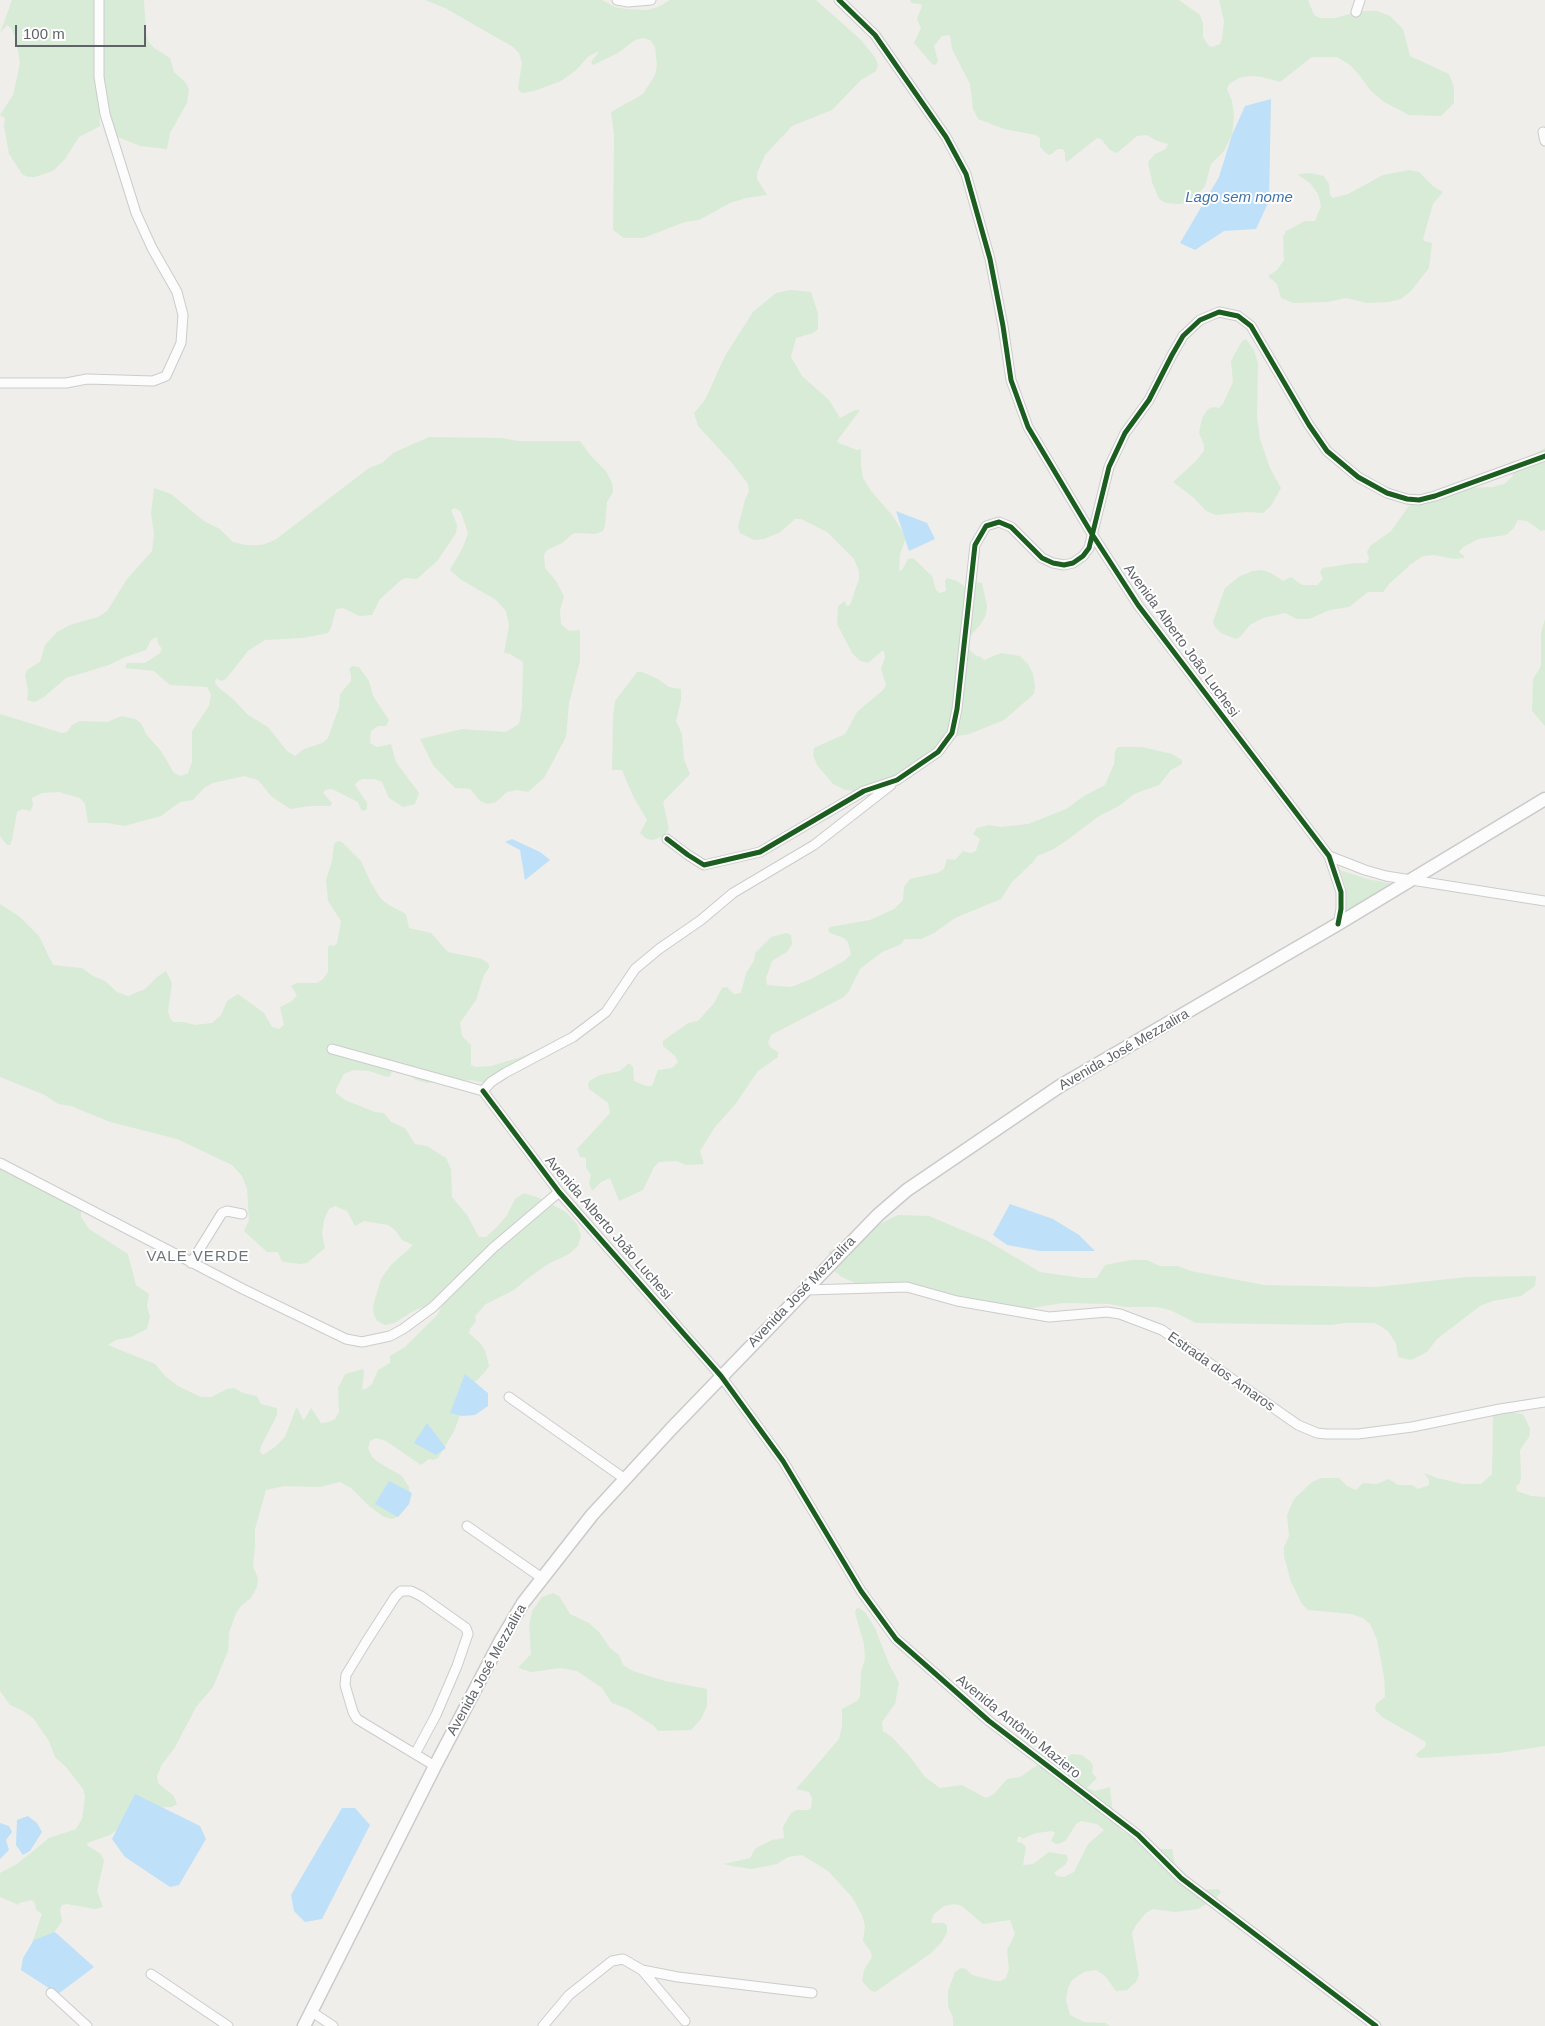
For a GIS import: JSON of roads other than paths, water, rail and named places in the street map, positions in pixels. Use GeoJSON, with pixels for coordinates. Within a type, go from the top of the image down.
{"type":"FeatureCollection","features":[{"type":"Feature","properties":{"kind":"main road","name":"Avenida José Mezzalira"},"geometry":{"type":"LineString","coordinates":[[304,2026],[435,1766],[501,1640],[523,1603],[592,1515],[721,1376],[878,1215],[907,1190],[1060,1086],[1338,924],[1545,799]]}},
{"type":"Feature","properties":{"kind":"street"},"geometry":{"type":"LineString","coordinates":[[0,383],[66,383],[87,379],[153,381],[166,376],[181,343],[183,314],[177,292],[152,248],[136,214],[105,114],[99,77],[99,0]]}},
{"type":"Feature","properties":{"kind":"street"},"geometry":{"type":"LineString","coordinates":[[617,0],[628,2],[651,0]]}},
{"type":"Feature","properties":{"kind":"street","name":"Avenida Alberto João Luchesi"},"geometry":{"type":"LineString","coordinates":[[839,0],[875,35],[946,137],[966,174],[990,259],[1011,380],[1028,427],[1092,534],[1138,605],[1329,856]]}},
{"type":"Feature","properties":{"kind":"street"},"geometry":{"type":"LineString","coordinates":[[1356,12],[1360,0]]}},
{"type":"Feature","properties":{"kind":"street"},"geometry":{"type":"LineString","coordinates":[[332,1049],[483,1091],[491,1082],[505,1073],[573,1037],[606,1012],[635,969],[659,949],[702,920],[733,893],[814,844],[897,780],[938,752],[952,733],[957,709],[975,545],[986,526],[999,522],[1011,527],[1042,558],[1053,564],[1064,565],[1073,563],[1083,556],[1089,548],[1109,467],[1125,433],[1150,400],[1172,354],[1183,336],[1200,320],[1219,312],[1238,316],[1251,326],[1309,425],[1327,451],[1358,477],[1387,493],[1406,499],[1419,500],[1545,456]]}},
{"type":"Feature","properties":{"kind":"street"},"geometry":{"type":"LineString","coordinates":[[667,839],[704,865],[760,852],[864,790],[897,780]]}},
{"type":"Feature","properties":{"kind":"street"},"geometry":{"type":"LineString","coordinates":[[1329,856],[1365,870],[1410,881],[1545,901]]}},
{"type":"Feature","properties":{"kind":"street"},"geometry":{"type":"LineString","coordinates":[[1329,856],[1341,892],[1341,909],[1338,924]]}},
{"type":"Feature","properties":{"kind":"street","name":"Avenida Alberto João Luchesi"},"geometry":{"type":"LineString","coordinates":[[483,1091],[559,1192],[721,1376]]}},
{"type":"Feature","properties":{"kind":"street"},"geometry":{"type":"LineString","coordinates":[[0,1163],[191,1263],[346,1339],[362,1342],[390,1336],[433,1308],[493,1248],[559,1192]]}},
{"type":"Feature","properties":{"kind":"street"},"geometry":{"type":"LineString","coordinates":[[191,1263],[222,1213],[227,1211],[242,1214]]}},
{"type":"Feature","properties":{"kind":"street","name":"Estrada dos Amaros"},"geometry":{"type":"LineString","coordinates":[[806,1290],[907,1287],[957,1301],[1049,1317],[1107,1312],[1120,1314],[1162,1330],[1298,1425],[1317,1433],[1358,1434],[1412,1427],[1500,1408],[1545,1402]]}},
{"type":"Feature","properties":{"kind":"street","name":"Avenida Antônio Maziero"},"geometry":{"type":"LineString","coordinates":[[721,1376],[783,1462],[862,1591],[896,1639],[989,1721],[1138,1835],[1181,1878],[1376,2026]]}},
{"type":"Feature","properties":{"kind":"street"},"geometry":{"type":"LineString","coordinates":[[509,1397],[625,1479]]}},
{"type":"Feature","properties":{"kind":"street"},"geometry":{"type":"LineString","coordinates":[[467,1526],[542,1578]]}},
{"type":"Feature","properties":{"kind":"street"},"geometry":{"type":"LineString","coordinates":[[414,1754],[436,1715],[457,1666],[468,1634],[466,1628],[422,1596],[411,1591],[401,1590],[346,1675],[345,1685],[357,1719],[414,1754],[435,1766]]}},
{"type":"Feature","properties":{"kind":"street"},"geometry":{"type":"LineString","coordinates":[[542,2026],[569,1996],[612,1960],[623,1959],[642,1970],[678,1977],[812,1992]]}},
{"type":"Feature","properties":{"kind":"street"},"geometry":{"type":"LineString","coordinates":[[642,1970],[685,2021]]}},
{"type":"Feature","properties":{"kind":"street"},"geometry":{"type":"LineString","coordinates":[[151,1974],[228,2026]]}},
{"type":"Feature","properties":{"kind":"street"},"geometry":{"type":"LineString","coordinates":[[51,1993],[87,2026]]}},
{"type":"Feature","properties":{"kind":"street"},"geometry":{"type":"LineString","coordinates":[[312,2012],[333,2026]]}},
{"type":"Feature","properties":{"kind":"water","name":"Lago sem nome"},"geometry":{"type":"Polygon","coordinates":[[[1271,99],[1269,201],[1256,229],[1224,231],[1195,250],[1180,243],[1219,177],[1232,135],[1245,106],[1271,99]]]}},
{"type":"Feature","properties":{"kind":"water"},"geometry":{"type":"Polygon","coordinates":[[[896,511],[927,523],[935,539],[909,551],[896,511]]]}},
{"type":"Feature","properties":{"kind":"water"},"geometry":{"type":"Polygon","coordinates":[[[512,839],[540,852],[550,860],[525,880],[520,850],[505,842],[512,839]]]}},
{"type":"Feature","properties":{"kind":"water"},"geometry":{"type":"Polygon","coordinates":[[[1010,1204],[1053,1219],[1079,1235],[1095,1251],[1040,1251],[1007,1245],[993,1235],[1010,1204]]]}},
{"type":"Feature","properties":{"kind":"water"},"geometry":{"type":"Polygon","coordinates":[[[465,1374],[488,1393],[488,1406],[475,1415],[462,1416],[450,1413],[465,1374]]]}},
{"type":"Feature","properties":{"kind":"water"},"geometry":{"type":"Polygon","coordinates":[[[427,1423],[446,1448],[436,1455],[414,1443],[427,1423]]]}},
{"type":"Feature","properties":{"kind":"water"},"geometry":{"type":"Polygon","coordinates":[[[389,1481],[412,1493],[409,1504],[398,1517],[375,1504],[389,1481]]]}},
{"type":"Feature","properties":{"kind":"water"},"geometry":{"type":"Polygon","coordinates":[[[135,1794],[200,1826],[206,1839],[179,1885],[170,1887],[125,1857],[112,1839],[135,1794]]]}},
{"type":"Feature","properties":{"kind":"water"},"geometry":{"type":"Polygon","coordinates":[[[342,1808],[355,1808],[370,1825],[322,1919],[305,1922],[294,1911],[291,1895],[342,1808]]]}},
{"type":"Feature","properties":{"kind":"water"},"geometry":{"type":"Polygon","coordinates":[[[28,1816],[37,1823],[42,1832],[30,1851],[23,1855],[16,1845],[17,1820],[28,1816]]]}},
{"type":"Feature","properties":{"kind":"water"},"geometry":{"type":"Polygon","coordinates":[[[0,1823],[9,1826],[12,1832],[6,1840],[9,1850],[0,1859],[0,1823]]]}},
{"type":"Feature","properties":{"kind":"water"},"geometry":{"type":"Polygon","coordinates":[[[55,1932],[94,1967],[58,1994],[21,1970],[23,1958],[34,1940],[55,1932]]]}},
{"type":"Feature","properties":{"kind":"district","name":"VALE VERDE"},"geometry":{"type":"Point","coordinates":[198,1257]}}]}
